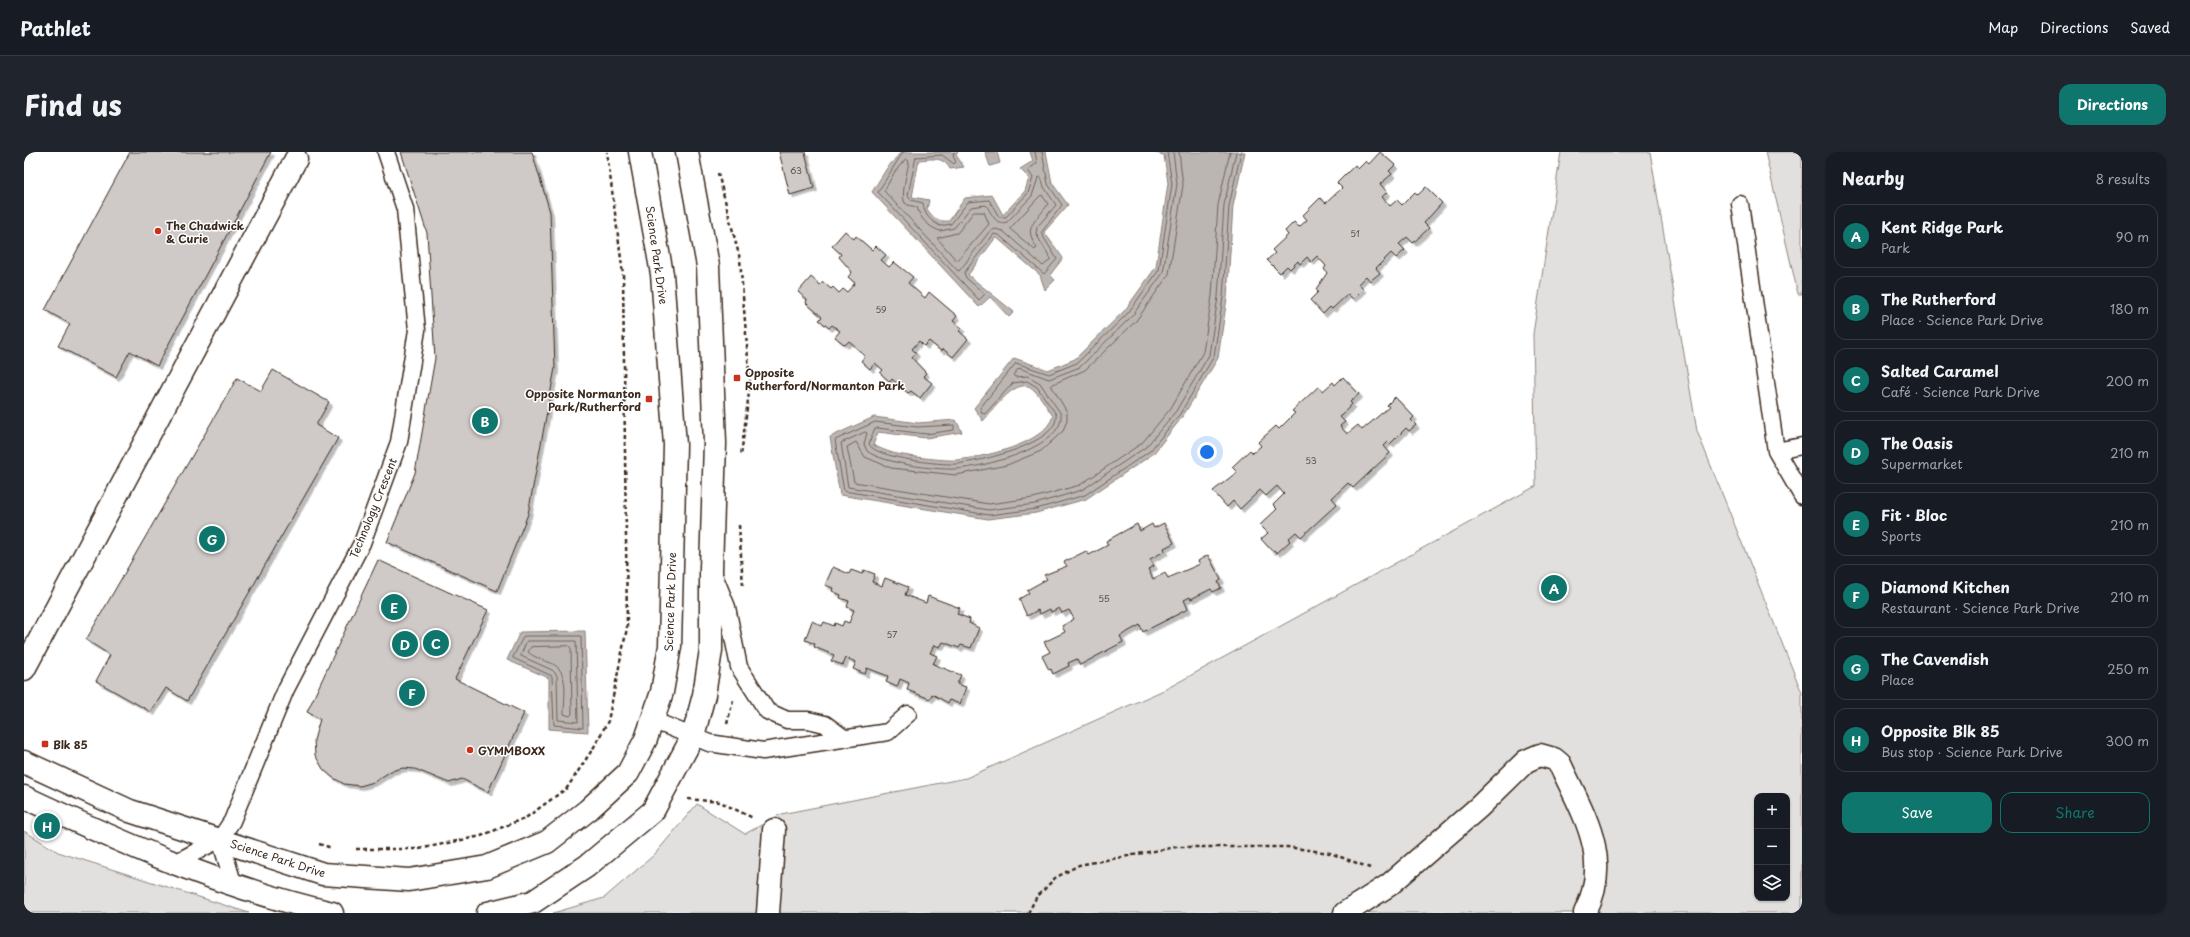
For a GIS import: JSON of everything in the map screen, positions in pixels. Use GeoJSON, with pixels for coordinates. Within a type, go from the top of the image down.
{"type":"FeatureCollection","features":[{"type":"Feature","properties":{"kind":"main road","name":"Science Park Drive"},"geometry":{"type":"LineString","coordinates":[[24,762],[130,812],[220,839],[323,874],[409,880],[487,868],[548,842],[588,810],[628,773],[646,739],[662,692],[670,646],[675,445],[662,274],[640,152]]}},
{"type":"Feature","properties":{"kind":"main road"},"geometry":{"type":"LineString","coordinates":[[488,913],[533,902],[587,866],[653,810],[693,736],[704,695],[711,650],[711,569],[715,443],[708,266],[688,152]]}},
{"type":"Feature","properties":{"kind":"main road"},"geometry":{"type":"LineString","coordinates":[[24,669],[149,439],[296,159]]}},
{"type":"Feature","properties":{"kind":"main road"},"geometry":{"type":"LineString","coordinates":[[1346,913],[1389,884],[1479,807],[1526,761],[1540,755],[1547,756],[1560,764],[1588,823],[1596,847],[1597,873],[1592,898],[1585,913]]}},
{"type":"Feature","properties":{"kind":"main road"},"geometry":{"type":"LineString","coordinates":[[24,797],[104,835],[173,864],[234,886],[332,913]]}},
{"type":"Feature","properties":{"kind":"main road"},"geometry":{"type":"LineString","coordinates":[[768,913],[774,830]]}},
{"type":"Feature","properties":{"kind":"lane","name":"Technology Crescent"},"geometry":{"type":"LineString","coordinates":[[220,839],[232,821],[286,689],[362,543],[399,442],[417,330],[405,209],[386,152]]}},
{"type":"Feature","properties":{"kind":"lane"},"geometry":{"type":"LineString","coordinates":[[1740,204],[1776,451],[1802,496]]}},
{"type":"Feature","properties":{"kind":"lane"},"geometry":{"type":"LineString","coordinates":[[1776,451],[1802,446]]}},
{"type":"Feature","properties":{"kind":"lane"},"geometry":{"type":"LineString","coordinates":[[711,569],[727,607],[739,666],[767,710],[787,720],[808,720],[825,724],[844,738]]}},
{"type":"Feature","properties":{"kind":"lane"},"geometry":{"type":"LineString","coordinates":[[652,720],[709,743],[763,752],[888,732],[908,714]]}},
{"type":"Feature","properties":{"kind":"lane"},"geometry":{"type":"LineString","coordinates":[[173,864],[220,839],[234,886]]}},
{"type":"Feature","properties":{"kind":"path"},"geometry":{"type":"LineString","coordinates":[[353,850],[419,849],[481,836],[527,817],[567,788],[594,747],[608,721],[626,628],[622,274],[607,152]]}},
{"type":"Feature","properties":{"kind":"path"},"geometry":{"type":"LineString","coordinates":[[720,802],[774,830]]}},
{"type":"Feature","properties":{"kind":"path"},"geometry":{"type":"LineString","coordinates":[[315,843],[338,850]]}},
{"type":"Feature","properties":{"kind":"path"},"geometry":{"type":"LineString","coordinates":[[1028,913],[1036,898],[1055,878],[1079,864],[1176,847],[1287,847],[1330,853],[1372,868],[1389,884]]}},
{"type":"Feature","properties":{"kind":"shaded area"},"geometry":{"type":"Polygon","coordinates":[[[1561,152],[1650,152],[1697,431],[1802,693],[1802,913],[553,913],[604,898],[654,855],[697,804],[745,834],[781,814],[966,778],[1166,689],[1536,486],[1533,334],[1561,152]]]}},
{"type":"Feature","properties":{"kind":"shaded area"},"geometry":{"type":"Polygon","coordinates":[[[1765,152],[1802,152],[1802,294],[1798,294],[1765,152]]]}},
{"type":"Feature","properties":{"kind":"shaded area"},"geometry":{"type":"Polygon","coordinates":[[[24,831],[58,852],[249,913],[24,913],[24,831]]]}},
{"type":"Feature","properties":{"kind":"water"},"geometry":{"type":"Polygon","coordinates":[[[901,152],[958,152],[956,155],[964,167],[950,169],[941,160],[919,160],[912,197],[929,200],[927,209],[929,212],[936,219],[949,221],[965,198],[992,195],[1003,215],[1025,191],[1029,178],[1020,169],[1033,161],[1030,152],[1046,152],[1052,183],[1068,205],[1044,232],[1063,258],[1050,275],[1055,280],[1045,290],[1040,275],[996,237],[968,275],[1014,312],[1009,317],[990,297],[979,307],[872,192],[887,168],[901,152]]]}},
{"type":"Feature","properties":{"kind":"water"},"geometry":{"type":"Polygon","coordinates":[[[985,152],[997,152],[1000,163],[990,166],[985,152]]]}},
{"type":"Feature","properties":{"kind":"water"},"geometry":{"type":"Polygon","coordinates":[[[1152,152],[1245,152],[1233,206],[1227,298],[1218,358],[1183,416],[1153,454],[1086,499],[1036,513],[988,519],[840,495],[830,437],[874,417],[918,423],[956,420],[962,432],[926,438],[878,432],[873,445],[898,454],[943,460],[957,460],[982,456],[1011,448],[1038,435],[1047,426],[1053,416],[1038,394],[1028,386],[1021,386],[1014,389],[983,421],[974,408],[1014,358],[1048,370],[1075,359],[1125,310],[1156,267],[1168,183],[1164,155],[1152,152]]]}},
{"type":"Feature","properties":{"kind":"water"},"geometry":{"type":"Polygon","coordinates":[[[585,631],[588,732],[549,729],[549,678],[507,660],[520,632],[585,631]]]}},
{"type":"Feature","properties":{"kind":"building","name":"The Chadwick & Curie"},"geometry":{"type":"Polygon","coordinates":[[[130,152],[271,152],[157,366],[130,351],[116,377],[58,346],[70,324],[45,310],[130,152]]]}},
{"type":"Feature","properties":{"kind":"building"},"geometry":{"type":"Polygon","coordinates":[[[401,152],[532,152],[550,212],[555,368],[528,514],[497,591],[387,542],[415,473],[435,358],[427,233],[401,152]]]}},
{"type":"Feature","properties":{"kind":"building"},"geometry":{"type":"Polygon","coordinates":[[[779,152],[805,152],[814,188],[790,195],[779,152]]]}},
{"type":"Feature","properties":{"kind":"building"},"geometry":{"type":"Polygon","coordinates":[[[1380,152],[1395,165],[1389,171],[1392,174],[1380,184],[1387,192],[1382,197],[1390,206],[1397,200],[1402,205],[1415,192],[1418,195],[1426,187],[1442,203],[1424,223],[1429,228],[1413,243],[1407,237],[1399,244],[1405,250],[1396,258],[1391,253],[1376,268],[1380,273],[1370,281],[1366,276],[1358,284],[1363,289],[1353,299],[1348,294],[1332,309],[1330,307],[1323,314],[1310,300],[1318,292],[1316,289],[1327,273],[1324,269],[1326,266],[1317,256],[1311,262],[1307,257],[1300,264],[1298,261],[1290,269],[1287,266],[1280,273],[1267,260],[1275,253],[1272,250],[1288,235],[1285,231],[1294,222],[1299,227],[1307,220],[1303,215],[1320,198],[1326,203],[1342,188],[1337,183],[1355,165],[1358,169],[1366,161],[1369,164],[1380,152]]]}},
{"type":"Feature","properties":{"kind":"building"},"geometry":{"type":"Polygon","coordinates":[[[845,231],[854,239],[856,236],[872,250],[876,246],[886,255],[881,260],[889,267],[894,262],[913,277],[908,283],[925,298],[929,292],[957,316],[953,321],[962,328],[959,331],[968,339],[953,357],[943,349],[941,351],[929,341],[924,346],[919,341],[912,349],[916,353],[912,358],[926,373],[923,376],[932,383],[920,398],[911,391],[908,393],[892,379],[890,382],[880,373],[883,370],[875,363],[870,369],[861,361],[865,356],[849,341],[845,345],[835,337],[840,331],[832,325],[829,328],[819,320],[822,317],[806,303],[807,300],[798,292],[811,277],[820,285],[823,282],[831,289],[833,287],[839,293],[843,289],[847,292],[855,283],[848,277],[852,272],[839,257],[841,254],[832,246],[845,231]]]}},
{"type":"Feature","properties":{"kind":"building"},"geometry":{"type":"Polygon","coordinates":[[[273,370],[329,402],[316,425],[338,438],[187,701],[166,688],[151,712],[96,681],[110,655],[86,640],[237,378],[261,391],[273,370]]]}},
{"type":"Feature","properties":{"kind":"building"},"geometry":{"type":"Polygon","coordinates":[[[1343,377],[1359,394],[1350,402],[1352,404],[1340,417],[1345,422],[1340,426],[1347,434],[1358,425],[1362,430],[1389,407],[1387,405],[1395,397],[1414,417],[1411,420],[1416,425],[1409,431],[1406,428],[1390,444],[1388,442],[1384,446],[1390,453],[1353,488],[1348,483],[1332,498],[1337,504],[1301,537],[1296,532],[1288,539],[1290,541],[1277,553],[1274,550],[1272,551],[1261,539],[1268,533],[1260,525],[1277,509],[1273,505],[1284,494],[1277,486],[1266,496],[1260,490],[1240,509],[1233,501],[1227,507],[1213,491],[1237,472],[1232,467],[1250,450],[1253,453],[1261,446],[1258,442],[1276,426],[1279,429],[1295,413],[1292,411],[1318,387],[1323,391],[1333,382],[1335,385],[1343,377]]]}},
{"type":"Feature","properties":{"kind":"building"},"geometry":{"type":"Polygon","coordinates":[[[1164,523],[1174,543],[1164,548],[1165,551],[1150,559],[1154,566],[1148,569],[1153,579],[1165,573],[1168,578],[1200,564],[1198,561],[1208,555],[1221,580],[1218,582],[1221,588],[1213,592],[1211,589],[1191,599],[1190,597],[1184,600],[1188,609],[1143,632],[1140,625],[1120,636],[1123,642],[1080,665],[1077,659],[1068,663],[1069,666],[1053,674],[1051,669],[1049,670],[1042,656],[1050,652],[1044,642],[1065,632],[1062,626],[1074,619],[1069,610],[1062,613],[1059,608],[1051,612],[1050,609],[1040,614],[1038,610],[1027,616],[1019,599],[1029,593],[1027,590],[1047,579],[1044,575],[1067,566],[1064,562],[1086,551],[1089,555],[1108,545],[1106,541],[1137,524],[1140,531],[1152,524],[1154,528],[1164,523]]]}},
{"type":"Feature","properties":{"kind":"building"},"geometry":{"type":"Polygon","coordinates":[[[378,560],[488,610],[455,679],[524,713],[488,792],[462,779],[449,783],[415,769],[403,768],[391,771],[374,782],[360,786],[344,784],[332,777],[323,769],[315,755],[314,740],[320,719],[307,712],[378,560]]]}},
{"type":"Feature","properties":{"kind":"building"},"geometry":{"type":"Polygon","coordinates":[[[833,567],[849,574],[851,570],[862,574],[864,570],[875,574],[872,582],[882,586],[885,578],[908,587],[905,595],[926,603],[928,596],[960,608],[957,614],[970,619],[969,623],[979,628],[971,648],[961,645],[959,648],[943,642],[940,647],[934,645],[930,653],[937,656],[933,664],[961,675],[957,684],[966,687],[960,704],[949,700],[948,703],[932,694],[930,699],[907,690],[909,683],[900,679],[897,687],[886,682],[888,676],[867,668],[865,674],[853,669],[856,662],[846,658],[843,665],[831,661],[834,655],[814,647],[815,644],[805,640],[812,621],[822,626],[824,622],[834,626],[835,623],[842,626],[844,621],[849,623],[854,610],[847,607],[849,601],[840,598],[841,595],[832,591],[833,588],[825,585],[833,567]]]}},
{"type":"Feature","properties":{"kind":"place","name":"The Chadwick & Curie"},"geometry":{"type":"Point","coordinates":[158,231]}},
{"type":"Feature","properties":{"kind":"place","name":"Opposite Rutherford/Normanton Park"},"geometry":{"type":"Point","coordinates":[737,378]}},
{"type":"Feature","properties":{"kind":"place","name":"Opposite Normanton Park/Rutherford"},"geometry":{"type":"Point","coordinates":[649,399]}},
{"type":"Feature","properties":{"kind":"place","name":"The Rutherford"},"geometry":{"type":"Point","coordinates":[485,421]}},
{"type":"Feature","properties":{"kind":"place","name":"The Cavendish"},"geometry":{"type":"Point","coordinates":[212,539]}},
{"type":"Feature","properties":{"kind":"place","name":"Kent Ridge Park"},"geometry":{"type":"Point","coordinates":[1554,588]}},
{"type":"Feature","properties":{"kind":"place","name":"Fit · Bloc"},"geometry":{"type":"Point","coordinates":[394,607]}},
{"type":"Feature","properties":{"kind":"place","name":"Salted Caramel"},"geometry":{"type":"Point","coordinates":[436,643]}},
{"type":"Feature","properties":{"kind":"place","name":"The Oasis"},"geometry":{"type":"Point","coordinates":[405,644]}},
{"type":"Feature","properties":{"kind":"place","name":"Diamond Kitchen"},"geometry":{"type":"Point","coordinates":[412,693]}},
{"type":"Feature","properties":{"kind":"place","name":"Blk 85"},"geometry":{"type":"Point","coordinates":[45,744]}},
{"type":"Feature","properties":{"kind":"place","name":"GYMMBOXX"},"geometry":{"type":"Point","coordinates":[470,750]}},
{"type":"Feature","properties":{"kind":"place","name":"Opposite Blk 85"},"geometry":{"type":"Point","coordinates":[47,826]}}]}
